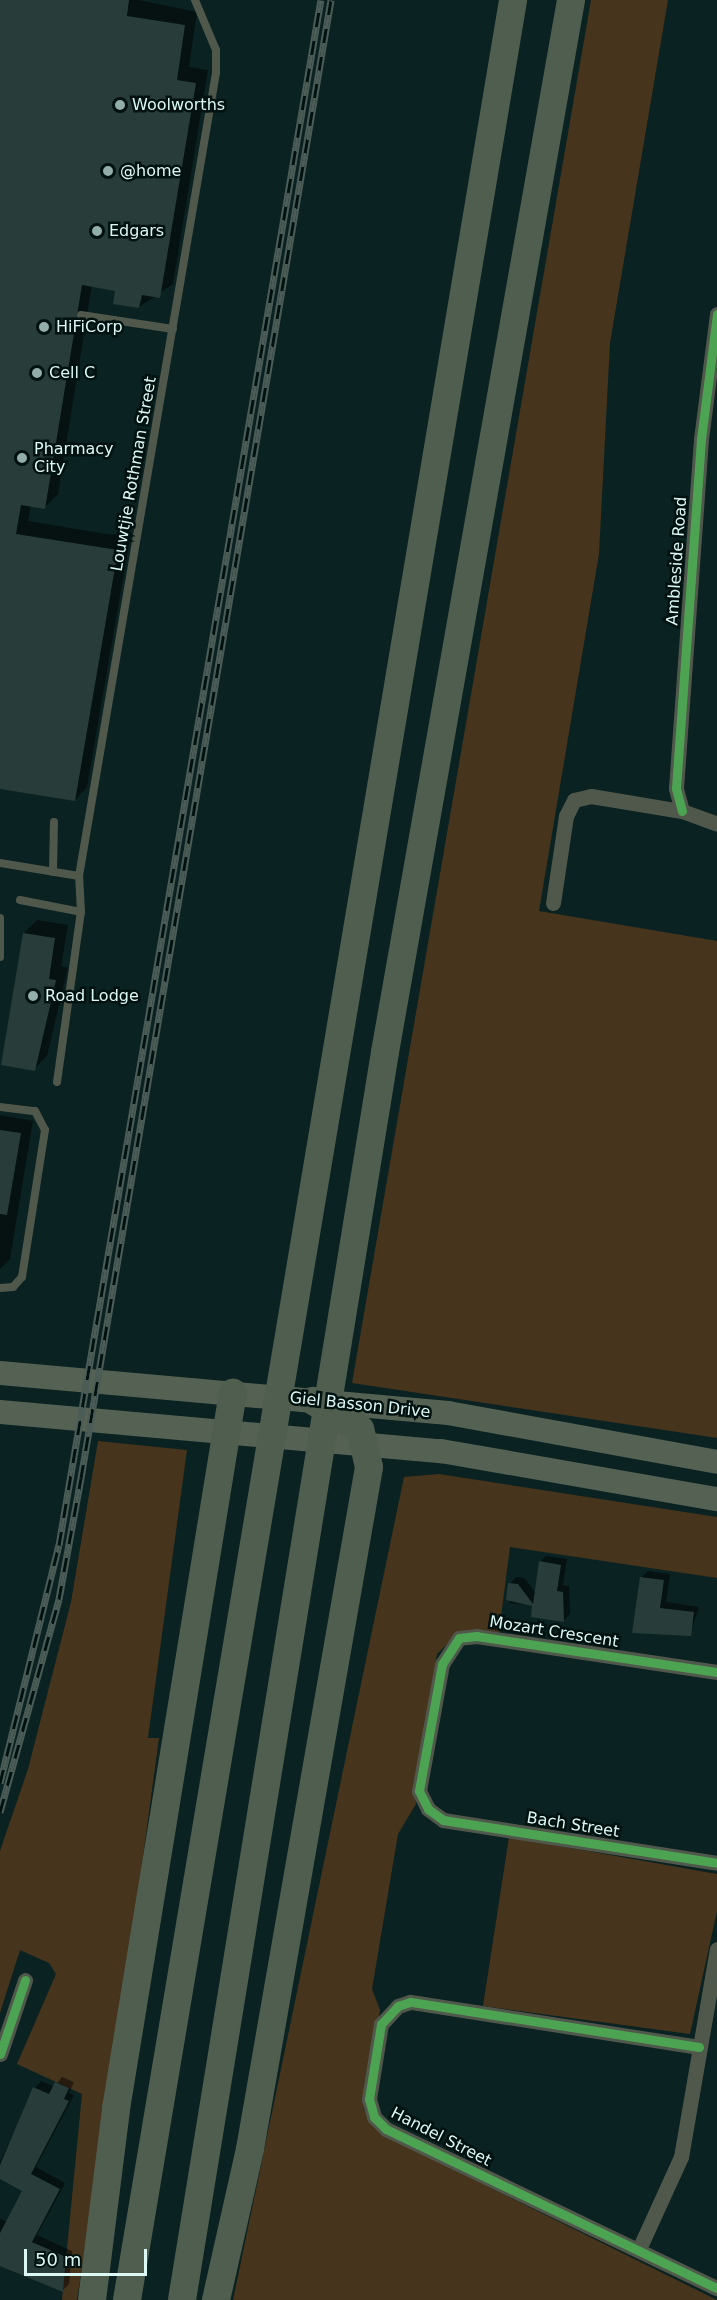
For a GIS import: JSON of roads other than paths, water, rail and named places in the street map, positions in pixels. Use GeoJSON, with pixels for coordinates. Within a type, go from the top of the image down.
{"type":"FeatureCollection","features":[{"type":"Feature","properties":{"kind":"highway"},"geometry":{"type":"LineString","coordinates":[[127,2300],[513,0]]}},
{"type":"Feature","properties":{"kind":"highway"},"geometry":{"type":"LineString","coordinates":[[182,2300],[385,1053],[526,270],[571,0]]}},
{"type":"Feature","properties":{"kind":"highway"},"geometry":{"type":"LineString","coordinates":[[526,270],[580,0]]}},
{"type":"Feature","properties":{"kind":"highway"},"geometry":{"type":"LineString","coordinates":[[92,2300],[114,2121],[227,1429],[235,1392]]}},
{"type":"Feature","properties":{"kind":"highway"},"geometry":{"type":"LineString","coordinates":[[216,2300],[269,2041],[307,1802],[369,1467],[348,1425],[309,1400]]}},
{"type":"Feature","properties":{"kind":"main road","name":"Giel Basson Drive"},"geometry":{"type":"LineString","coordinates":[[0,1373],[49,1374],[309,1400]]}},
{"type":"Feature","properties":{"kind":"main road","name":"Giel Basson Drive"},"geometry":{"type":"LineString","coordinates":[[0,1412],[227,1429],[348,1425],[448,1413],[717,1462]]}},
{"type":"Feature","properties":{"kind":"main road","name":"Giel Basson Drive"},"geometry":{"type":"LineString","coordinates":[[348,1425],[717,1499]]}},
{"type":"Feature","properties":{"kind":"street","name":"Ambleside Road"},"geometry":{"type":"LineString","coordinates":[[682,811],[676,788],[701,439],[717,314]]}},
{"type":"Feature","properties":{"kind":"street"},"geometry":{"type":"LineString","coordinates":[[701,439],[717,440]]}},
{"type":"Feature","properties":{"kind":"street"},"geometry":{"type":"LineString","coordinates":[[552,903],[574,800],[591,796],[682,811],[717,824]]}},
{"type":"Feature","properties":{"kind":"street","name":"Mozart Crescent"},"geometry":{"type":"LineString","coordinates":[[428,1809],[419,1791],[442,1664],[459,1638],[477,1635],[717,1672]]}},
{"type":"Feature","properties":{"kind":"street","name":"Bach Street"},"geometry":{"type":"LineString","coordinates":[[428,1809],[442,1820],[717,1863]]}},
{"type":"Feature","properties":{"kind":"street"},"geometry":{"type":"LineString","coordinates":[[639,2249],[676,2172],[717,1949]]}},
{"type":"Feature","properties":{"kind":"street"},"geometry":{"type":"LineString","coordinates":[[0,2054],[25,1980]]}},
{"type":"Feature","properties":{"kind":"street","name":"Handel Street"},"geometry":{"type":"LineString","coordinates":[[699,2048],[410,2002],[393,2009],[381,2024],[369,2100],[378,2122],[717,2288]]}},
{"type":"Feature","properties":{"kind":"lane","name":"Louwtjie Rothman Street"},"geometry":{"type":"LineString","coordinates":[[57,1083],[81,912],[79,876],[217,60],[195,0]]}},
{"type":"Feature","properties":{"kind":"lane"},"geometry":{"type":"LineString","coordinates":[[81,315],[173,329]]}},
{"type":"Feature","properties":{"kind":"lane"},"geometry":{"type":"LineString","coordinates":[[53,872],[54,822]]}},
{"type":"Feature","properties":{"kind":"lane"},"geometry":{"type":"LineString","coordinates":[[0,863],[79,876]]}},
{"type":"Feature","properties":{"kind":"lane"},"geometry":{"type":"LineString","coordinates":[[20,900],[81,912]]}},
{"type":"Feature","properties":{"kind":"lane"},"geometry":{"type":"LineString","coordinates":[[0,918],[0,957]]}},
{"type":"Feature","properties":{"kind":"lane"},"geometry":{"type":"LineString","coordinates":[[0,1107],[35,1112],[45,1130],[22,1277],[13,1287],[0,1288]]}},
{"type":"Feature","properties":{"kind":"railway"},"geometry":{"type":"LineString","coordinates":[[0,1783],[59,1545],[321,0]]}},
{"type":"Feature","properties":{"kind":"railway"},"geometry":{"type":"LineString","coordinates":[[0,1812],[59,1599],[331,0]]}},
{"type":"Feature","properties":{"kind":"place","name":"Woolworths"},"geometry":{"type":"Point","coordinates":[120,105]}},
{"type":"Feature","properties":{"kind":"place","name":"@home"},"geometry":{"type":"Point","coordinates":[108,171]}},
{"type":"Feature","properties":{"kind":"place","name":"Edgars"},"geometry":{"type":"Point","coordinates":[97,231]}},
{"type":"Feature","properties":{"kind":"place","name":"HiFiCorp"},"geometry":{"type":"Point","coordinates":[44,327]}},
{"type":"Feature","properties":{"kind":"place","name":"Cell C"},"geometry":{"type":"Point","coordinates":[37,373]}},
{"type":"Feature","properties":{"kind":"place","name":"Pharmacy City"},"geometry":{"type":"Point","coordinates":[22,458]}},
{"type":"Feature","properties":{"kind":"place","name":"Road Lodge"},"geometry":{"type":"Point","coordinates":[33,996]}}]}
